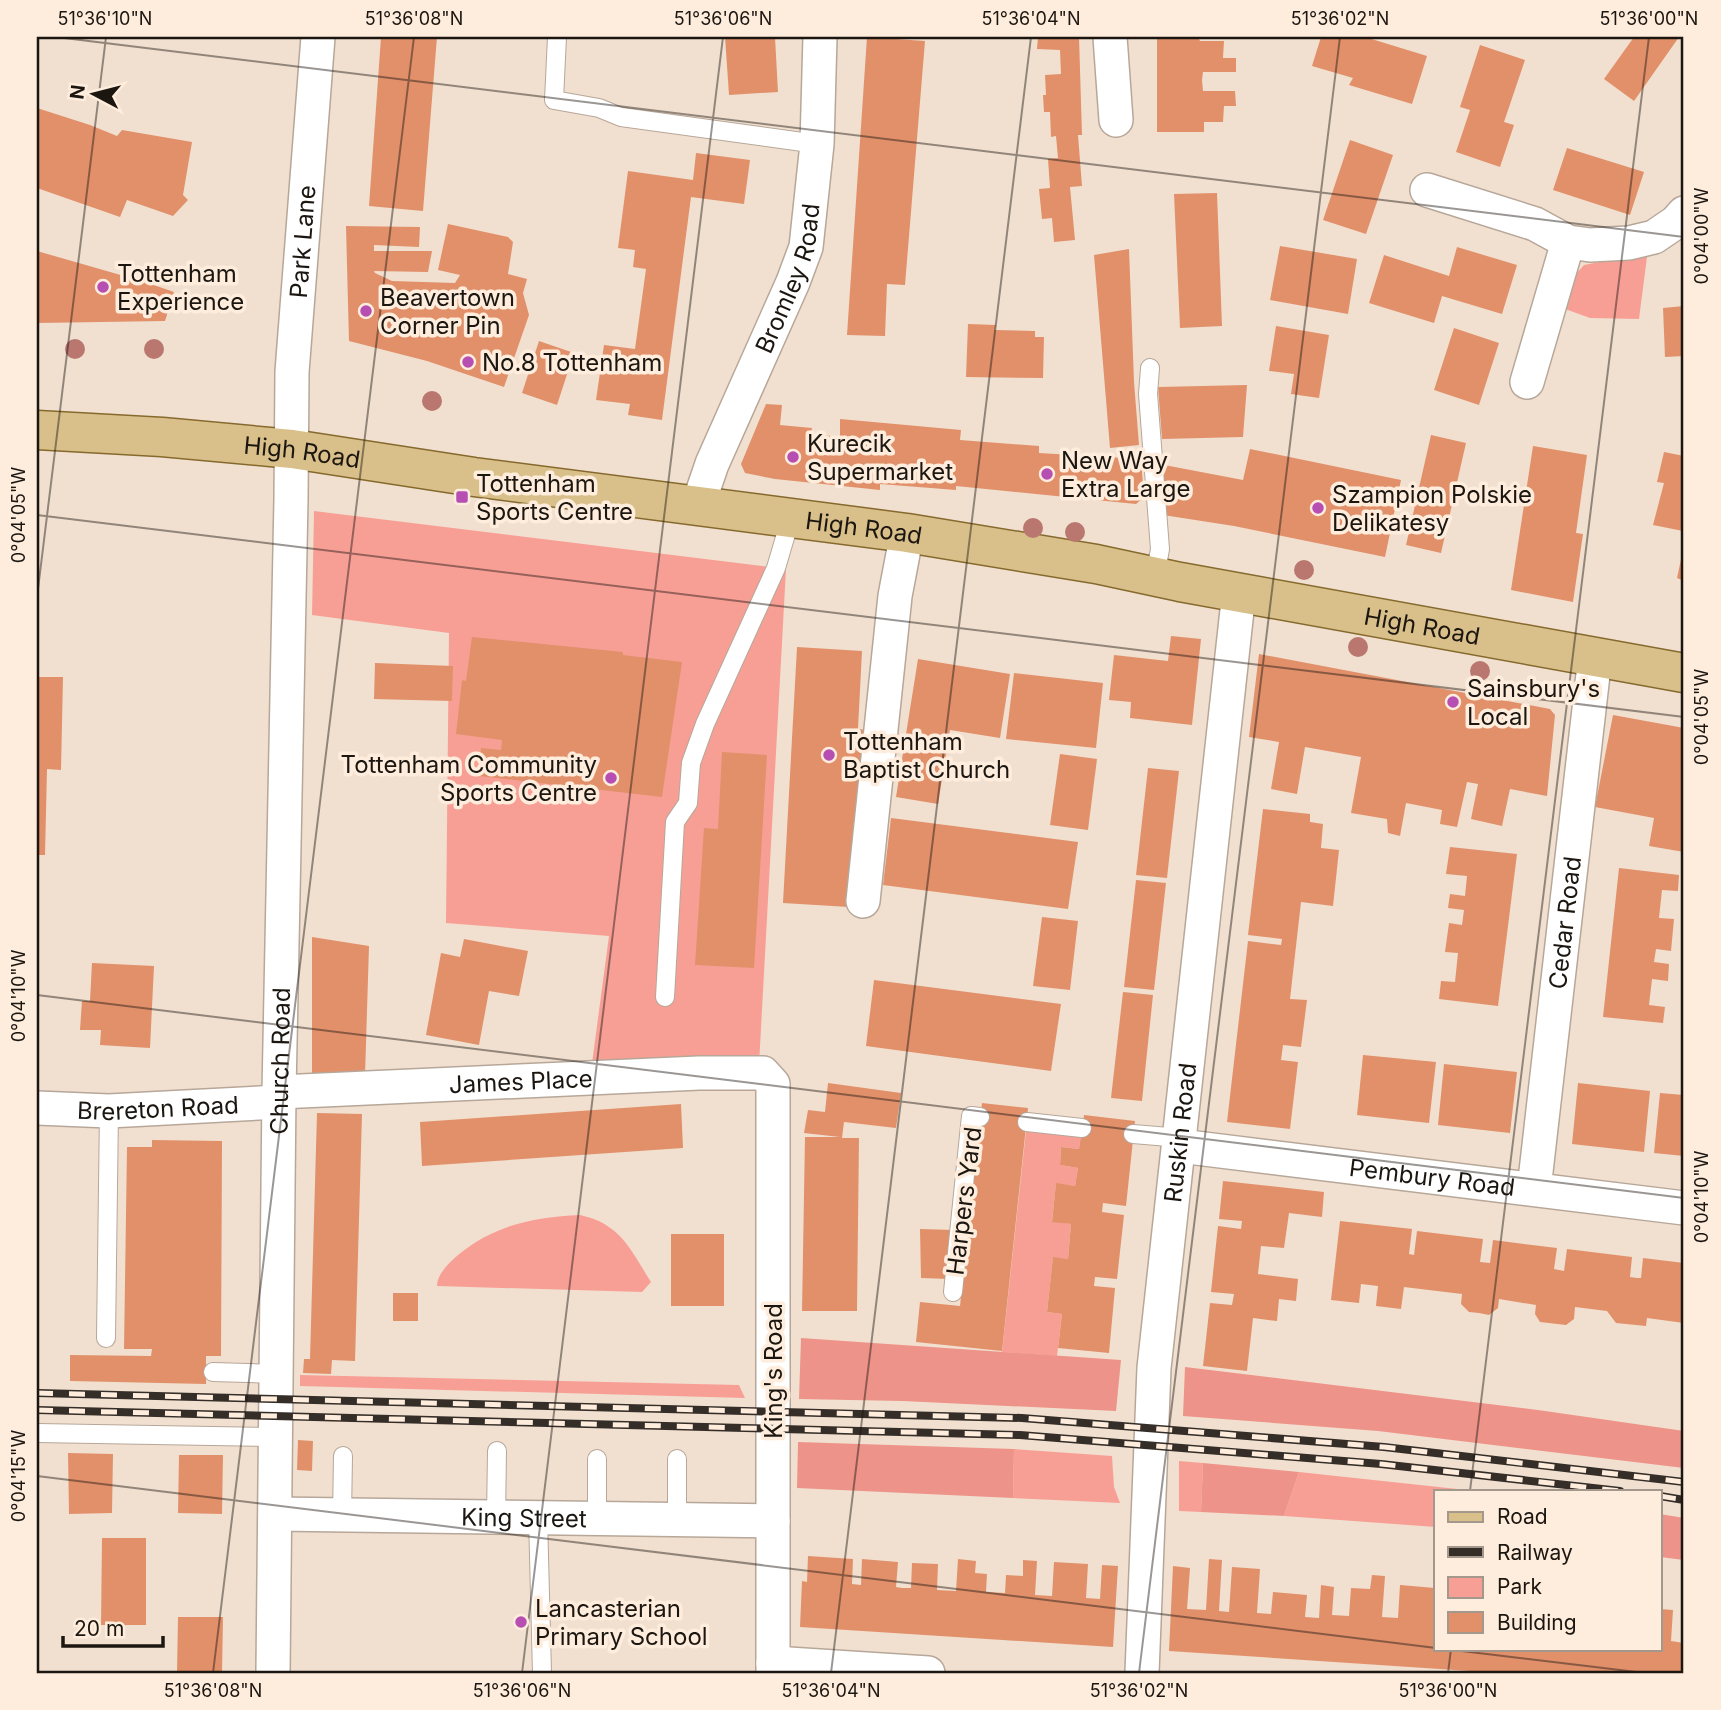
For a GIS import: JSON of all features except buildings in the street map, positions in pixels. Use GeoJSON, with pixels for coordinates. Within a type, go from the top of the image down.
{"type":"FeatureCollection","features":[{"type":"Feature","properties":{"kind":"main road","name":"High Road"},"geometry":{"type":"LineString","coordinates":[[37,430],[162,437],[292,449],[474,477],[907,533],[1014,550],[1684,673]]}},
{"type":"Feature","properties":{"kind":"street","name":"Park Lane"},"geometry":{"type":"LineString","coordinates":[[292,449],[292,362],[318,37]]}},
{"type":"Feature","properties":{"kind":"street","name":"Bromley Road"},"geometry":{"type":"LineString","coordinates":[[698,505],[712,464],[801,263],[810,217],[817,144],[820,37]]}},
{"type":"Feature","properties":{"kind":"street"},"geometry":{"type":"LineString","coordinates":[[1110,37],[1116,120]]}},
{"type":"Feature","properties":{"kind":"street"},"geometry":{"type":"LineString","coordinates":[[1427,190],[1535,224],[1568,242],[1590,244],[1629,243],[1654,237],[1684,213]]}},
{"type":"Feature","properties":{"kind":"street"},"geometry":{"type":"LineString","coordinates":[[1527,382],[1568,242]]}},
{"type":"Feature","properties":{"kind":"street","name":"Church Road"},"geometry":{"type":"LineString","coordinates":[[273,1673],[279,1097],[292,449]]}},
{"type":"Feature","properties":{"kind":"street"},"geometry":{"type":"LineString","coordinates":[[863,901],[894,609],[907,533]]}},
{"type":"Feature","properties":{"kind":"street","name":"Ruskin Road"},"geometry":{"type":"LineString","coordinates":[[1142,1673],[1154,1368],[1239,592]]}},
{"type":"Feature","properties":{"kind":"street","name":"Cedar Road"},"geometry":{"type":"LineString","coordinates":[[1534,1189],[1595,657]]}},
{"type":"Feature","properties":{"kind":"street","name":"James Place"},"geometry":{"type":"LineString","coordinates":[[279,1097],[699,1073],[763,1073]]}},
{"type":"Feature","properties":{"kind":"street","name":"King's Road"},"geometry":{"type":"LineString","coordinates":[[763,1073],[773,1083],[773,1668]]}},
{"type":"Feature","properties":{"kind":"street","name":"Brereton Road"},"geometry":{"type":"LineString","coordinates":[[37,1108],[109,1111],[279,1097]]}},
{"type":"Feature","properties":{"kind":"street","name":"Pembury Road"},"geometry":{"type":"LineString","coordinates":[[1180,1142],[1684,1208]]}},
{"type":"Feature","properties":{"kind":"street","name":"King Street"},"geometry":{"type":"LineString","coordinates":[[276,1514],[773,1521]]}},
{"type":"Feature","properties":{"kind":"street"},"geometry":{"type":"LineString","coordinates":[[773,1668],[928,1673]]}},
{"type":"Feature","properties":{"kind":"lane"},"geometry":{"type":"LineString","coordinates":[[557,37],[554,100],[599,108],[621,117],[817,144]]}},
{"type":"Feature","properties":{"kind":"lane"},"geometry":{"type":"LineString","coordinates":[[1150,368],[1148,394],[1160,550],[1155,577]]}},
{"type":"Feature","properties":{"kind":"lane"},"geometry":{"type":"LineString","coordinates":[[665,997],[675,822],[688,803],[691,764],[705,724],[776,568],[792,517]]}},
{"type":"Feature","properties":{"kind":"lane"},"geometry":{"type":"LineString","coordinates":[[106,1338],[109,1111]]}},
{"type":"Feature","properties":{"kind":"lane","name":"Harpers Yard"},"geometry":{"type":"LineString","coordinates":[[953,1292],[971,1116],[980,1117]]}},
{"type":"Feature","properties":{"kind":"lane"},"geometry":{"type":"LineString","coordinates":[[1027,1122],[1082,1128]]}},
{"type":"Feature","properties":{"kind":"lane"},"geometry":{"type":"LineString","coordinates":[[1133,1134],[1180,1142]]}},
{"type":"Feature","properties":{"kind":"lane"},"geometry":{"type":"LineString","coordinates":[[213,1372],[276,1374]]}},
{"type":"Feature","properties":{"kind":"lane"},"geometry":{"type":"LineString","coordinates":[[37,1433],[275,1437]]}},
{"type":"Feature","properties":{"kind":"lane"},"geometry":{"type":"LineString","coordinates":[[496,1517],[497,1451]]}},
{"type":"Feature","properties":{"kind":"lane"},"geometry":{"type":"LineString","coordinates":[[342,1515],[344,1456]]}},
{"type":"Feature","properties":{"kind":"lane"},"geometry":{"type":"LineString","coordinates":[[597,1459],[597,1518]]}},
{"type":"Feature","properties":{"kind":"lane"},"geometry":{"type":"LineString","coordinates":[[677,1459],[677,1519]]}},
{"type":"Feature","properties":{"kind":"lane"},"geometry":{"type":"LineString","coordinates":[[538,1517],[542,1673]]}},
{"type":"Feature","properties":{"kind":"green space"},"geometry":{"type":"Polygon","coordinates":[[[1631,256],[1647,257],[1639,319],[1590,318],[1565,309],[1574,276],[1584,265],[1631,256]]]}},
{"type":"Feature","properties":{"kind":"green space","name":"Tottenham Community Sports Centre"},"geometry":{"type":"Polygon","coordinates":[[[314,511],[786,569],[759,1065],[591,1071],[609,936],[446,923],[449,633],[312,615],[314,511]]]}},
{"type":"Feature","properties":{"kind":"green space"},"geometry":{"type":"Polygon","coordinates":[[[1026,1131],[1081,1135],[1079,1149],[1061,1147],[1060,1165],[1078,1168],[1075,1186],[1056,1184],[1052,1221],[1071,1224],[1068,1259],[1053,1258],[1047,1312],[1062,1314],[1057,1356],[1002,1352],[1026,1131]]]}},
{"type":"Feature","properties":{"kind":"green space"},"geometry":{"type":"Polygon","coordinates":[[[580,1215],[605,1225],[623,1240],[651,1282],[642,1292],[437,1286],[441,1273],[451,1262],[486,1236],[515,1224],[580,1215]]]}},
{"type":"Feature","properties":{"kind":"green space"},"geometry":{"type":"Polygon","coordinates":[[[300,1375],[739,1385],[745,1398],[300,1386],[300,1375]]]}},
{"type":"Feature","properties":{"kind":"green space"},"geometry":{"type":"Polygon","coordinates":[[[1014,1449],[1112,1456],[1114,1487],[1120,1503],[1013,1498],[1014,1449]]]}},
{"type":"Feature","properties":{"kind":"green space"},"geometry":{"type":"Polygon","coordinates":[[[1179,1461],[1203,1463],[1201,1512],[1179,1511],[1179,1461]]]}},
{"type":"Feature","properties":{"kind":"green space"},"geometry":{"type":"Polygon","coordinates":[[[1299,1472],[1467,1490],[1434,1490],[1434,1527],[1284,1516],[1299,1472]]]}},
{"type":"Feature","properties":{"kind":"shaded area"},"geometry":{"type":"Polygon","coordinates":[[[801,1338],[1121,1360],[1116,1411],[799,1399],[801,1338]]]}},
{"type":"Feature","properties":{"kind":"shaded area"},"geometry":{"type":"Polygon","coordinates":[[[1185,1367],[1538,1410],[1684,1431],[1684,1468],[1378,1431],[1183,1416],[1185,1367]]]}},
{"type":"Feature","properties":{"kind":"shaded area"},"geometry":{"type":"Polygon","coordinates":[[[798,1442],[1014,1449],[1013,1498],[797,1488],[798,1442]]]}},
{"type":"Feature","properties":{"kind":"shaded area"},"geometry":{"type":"Polygon","coordinates":[[[1203,1463],[1299,1472],[1284,1516],[1201,1512],[1203,1463]]]}},
{"type":"Feature","properties":{"kind":"shaded area"},"geometry":{"type":"Polygon","coordinates":[[[1662,1514],[1684,1518],[1684,1560],[1662,1557],[1662,1514]]]}},
{"type":"Feature","properties":{"kind":"railway"},"geometry":{"type":"LineString","coordinates":[[37,1393],[1022,1418],[1384,1447],[1684,1482]]}},
{"type":"Feature","properties":{"kind":"railway"},"geometry":{"type":"LineString","coordinates":[[37,1410],[1020,1435],[1381,1464],[1611,1490]]}},
{"type":"Feature","properties":{"kind":"railway"},"geometry":{"type":"LineString","coordinates":[[1662,1496],[1684,1500]]}},
{"type":"Feature","properties":{"kind":"place","name":"Tottenham Experience"},"geometry":{"type":"Point","coordinates":[103,287]}},
{"type":"Feature","properties":{"kind":"place","name":"Beavertown Corner Pin"},"geometry":{"type":"Point","coordinates":[366,311]}},
{"type":"Feature","properties":{"kind":"place","name":"No.8 Tottenham"},"geometry":{"type":"Point","coordinates":[468,362]}},
{"type":"Feature","properties":{"kind":"place","name":"Kurecik Supermarket"},"geometry":{"type":"Point","coordinates":[793,457]}},
{"type":"Feature","properties":{"kind":"place","name":"New Way Extra Large"},"geometry":{"type":"Point","coordinates":[1047,474]}},
{"type":"Feature","properties":{"kind":"place","name":"Tottenham Sports Centre"},"geometry":{"type":"Point","coordinates":[462,497]}},
{"type":"Feature","properties":{"kind":"place","name":"Szampion Polskie Delikatesy"},"geometry":{"type":"Point","coordinates":[1318,508]}},
{"type":"Feature","properties":{"kind":"place","name":"Sainsbury's Local"},"geometry":{"type":"Point","coordinates":[1453,702]}},
{"type":"Feature","properties":{"kind":"place","name":"Tottenham Baptist Church"},"geometry":{"type":"Point","coordinates":[829,755]}},
{"type":"Feature","properties":{"kind":"place","name":"Tottenham Community Sports Centre"},"geometry":{"type":"Point","coordinates":[611,778]}},
{"type":"Feature","properties":{"kind":"place","name":"Lancasterian Primary School"},"geometry":{"type":"Point","coordinates":[521,1622]}}]}
